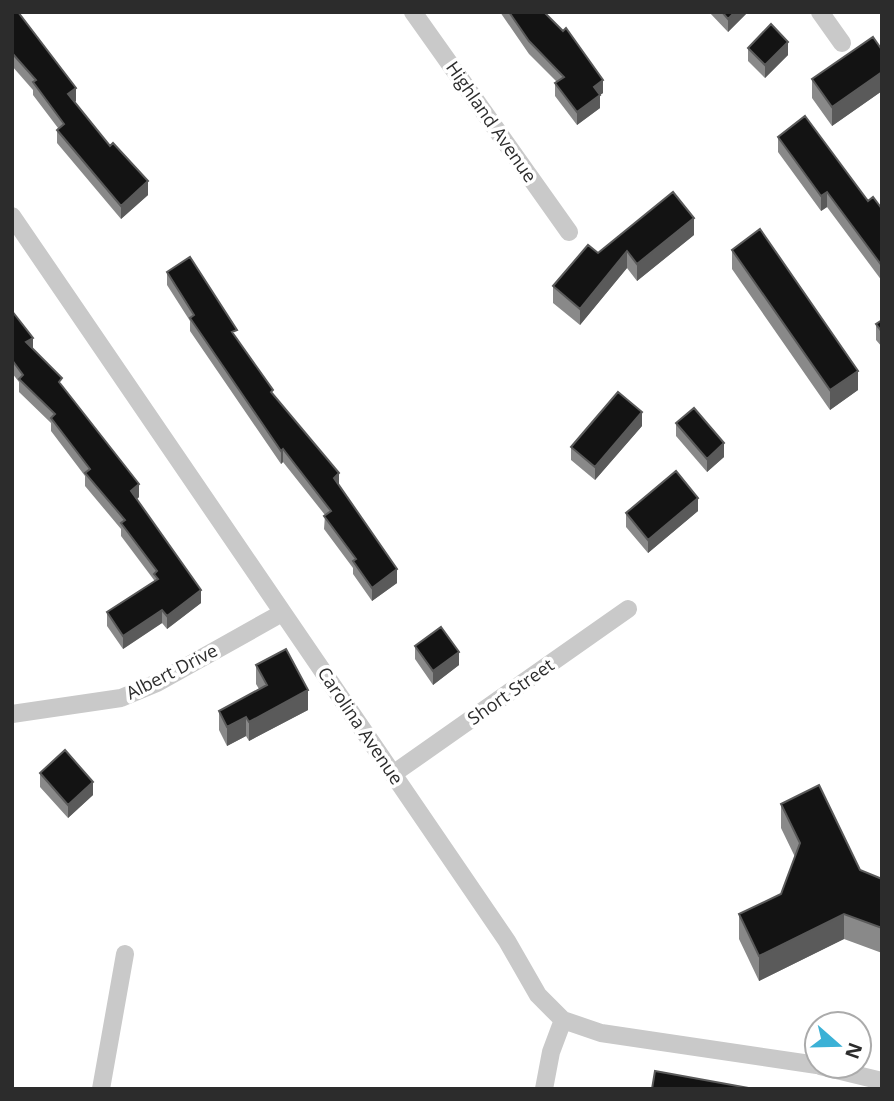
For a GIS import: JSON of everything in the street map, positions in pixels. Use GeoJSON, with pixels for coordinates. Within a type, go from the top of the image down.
{"type":"FeatureCollection","features":[{"type":"Feature","properties":{"kind":"street","name":"Highland Avenue"},"geometry":{"type":"LineString","coordinates":[[413,12],[569,232]]}},
{"type":"Feature","properties":{"kind":"street"},"geometry":{"type":"LineString","coordinates":[[820,12],[842,43]]}},
{"type":"Feature","properties":{"kind":"street","name":"Carolina Avenue"},"geometry":{"type":"LineString","coordinates":[[12,216],[507,941],[538,995],[562,1020],[601,1033],[803,1064]]}},
{"type":"Feature","properties":{"kind":"street","name":"Short Street"},"geometry":{"type":"LineString","coordinates":[[393,775],[628,609]]}},
{"type":"Feature","properties":{"kind":"street","name":"Albert Drive"},"geometry":{"type":"LineString","coordinates":[[12,714],[121,698],[157,682],[282,613]]}},
{"type":"Feature","properties":{"kind":"street"},"geometry":{"type":"LineString","coordinates":[[102,1089],[125,954]]}},
{"type":"Feature","properties":{"kind":"street"},"geometry":{"type":"LineString","coordinates":[[544,1089],[551,1052],[562,1020]]}},
{"type":"Feature","properties":{"kind":"building"},"geometry":{"type":"Polygon","coordinates":[[[12,12],[18,12],[76,88],[68,94],[110,146],[113,143],[148,181],[121,206],[57,130],[64,124],[33,82],[36,80],[12,53],[12,12]]]}},
{"type":"Feature","properties":{"kind":"building"},"geometry":{"type":"Polygon","coordinates":[[[509,12],[544,12],[563,31],[566,28],[603,80],[594,87],[600,95],[577,112],[555,83],[564,77],[529,41],[509,12]]]}},
{"type":"Feature","properties":{"kind":"building"},"geometry":{"type":"Polygon","coordinates":[[[722,12],[735,12],[728,19],[722,12]]]}},
{"type":"Feature","properties":{"kind":"building"},"geometry":{"type":"Polygon","coordinates":[[[771,24],[788,42],[765,65],[748,48],[771,24]]]}},
{"type":"Feature","properties":{"kind":"building"},"geometry":{"type":"Polygon","coordinates":[[[873,37],[882,50],[882,72],[832,107],[812,79],[873,37]]]}},
{"type":"Feature","properties":{"kind":"building"},"geometry":{"type":"Polygon","coordinates":[[[805,116],[868,201],[873,197],[882,209],[882,266],[827,192],[821,196],[778,137],[805,116]]]}},
{"type":"Feature","properties":{"kind":"building"},"geometry":{"type":"Polygon","coordinates":[[[673,192],[694,218],[637,264],[627,251],[580,309],[553,286],[588,245],[598,253],[673,192]]]}},
{"type":"Feature","properties":{"kind":"building"},"geometry":{"type":"Polygon","coordinates":[[[760,229],[858,371],[830,390],[732,250],[760,229]]]}},
{"type":"Feature","properties":{"kind":"building"},"geometry":{"type":"Polygon","coordinates":[[[190,257],[237,330],[232,332],[273,390],[271,392],[339,473],[334,478],[397,569],[372,588],[353,561],[356,559],[324,516],[331,511],[283,449],[281,451],[190,318],[194,315],[167,272],[190,257]]]}},
{"type":"Feature","properties":{"kind":"building"},"geometry":{"type":"Polygon","coordinates":[[[12,311],[33,338],[26,342],[62,378],[59,382],[139,484],[131,491],[201,590],[167,616],[162,610],[123,636],[107,612],[158,579],[154,574],[157,571],[121,523],[125,520],[85,473],[90,469],[51,418],[55,414],[19,379],[23,375],[12,360],[12,311]]]}},
{"type":"Feature","properties":{"kind":"building"},"geometry":{"type":"Polygon","coordinates":[[[882,320],[882,332],[876,324],[882,320]]]}},
{"type":"Feature","properties":{"kind":"building"},"geometry":{"type":"Polygon","coordinates":[[[618,392],[642,412],[595,467],[571,447],[618,392]]]}},
{"type":"Feature","properties":{"kind":"building"},"geometry":{"type":"Polygon","coordinates":[[[694,408],[724,443],[707,459],[676,423],[694,408]]]}},
{"type":"Feature","properties":{"kind":"building"},"geometry":{"type":"Polygon","coordinates":[[[676,471],[698,498],[648,540],[626,513],[676,471]]]}},
{"type":"Feature","properties":{"kind":"building"},"geometry":{"type":"Polygon","coordinates":[[[441,627],[459,652],[433,671],[415,646],[441,627]]]}},
{"type":"Feature","properties":{"kind":"building"},"geometry":{"type":"Polygon","coordinates":[[[286,649],[308,690],[249,722],[246,717],[227,727],[219,711],[267,685],[256,665],[286,649]]]}},
{"type":"Feature","properties":{"kind":"building"},"geometry":{"type":"Polygon","coordinates":[[[65,750],[93,782],[68,805],[40,773],[65,750]]]}},
{"type":"Feature","properties":{"kind":"building"},"geometry":{"type":"Polygon","coordinates":[[[819,785],[860,870],[882,879],[882,928],[844,914],[759,956],[739,914],[781,894],[800,843],[781,804],[819,785]]]}},
{"type":"Feature","properties":{"kind":"building"},"geometry":{"type":"Polygon","coordinates":[[[655,1071],[754,1089],[652,1089],[655,1071]]]}}]}
